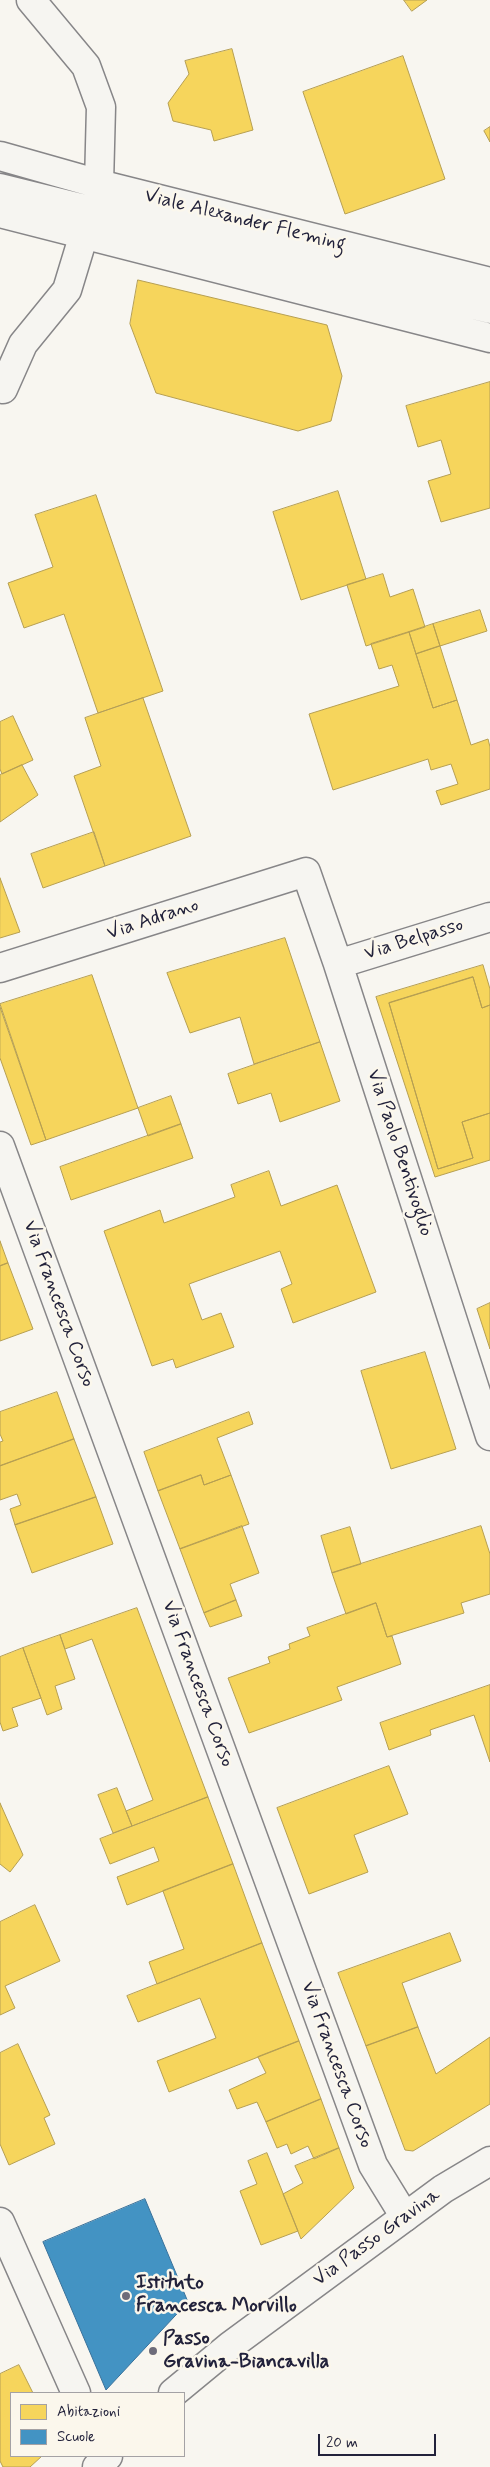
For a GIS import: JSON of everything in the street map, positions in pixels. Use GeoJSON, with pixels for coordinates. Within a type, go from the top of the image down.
{"type":"FeatureCollection","features":[{"type":"Feature","properties":{"kind":"street"},"geometry":{"type":"LineString","coordinates":[[31,0],[86,66],[101,107],[99,184]]}},
{"type":"Feature","properties":{"kind":"street","name":"Viale Alexander Fleming"},"geometry":{"type":"LineString","coordinates":[[0,156],[99,184],[490,282]]}},
{"type":"Feature","properties":{"kind":"street"},"geometry":{"type":"LineString","coordinates":[[0,188],[490,309]]}},
{"type":"Feature","properties":{"kind":"street"},"geometry":{"type":"LineString","coordinates":[[0,213],[490,338]]}},
{"type":"Feature","properties":{"kind":"street"},"geometry":{"type":"LineString","coordinates":[[3,389],[23,344],[67,290],[84,234]]}},
{"type":"Feature","properties":{"kind":"street","name":"Via Paolo Bentivoglio"},"geometry":{"type":"LineString","coordinates":[[306,872],[338,964],[490,1436]]}},
{"type":"Feature","properties":{"kind":"street","name":"Via Adrano"},"geometry":{"type":"LineString","coordinates":[[0,968],[306,872]]}},
{"type":"Feature","properties":{"kind":"street","name":"Via Belpasso"},"geometry":{"type":"LineString","coordinates":[[338,964],[490,917]]}},
{"type":"Feature","properties":{"kind":"street","name":"Via Francesca Corso"},"geometry":{"type":"LineString","coordinates":[[0,1146],[373,2165],[405,2217]]}},
{"type":"Feature","properties":{"kind":"street","name":"Via Passo Gravina"},"geometry":{"type":"LineString","coordinates":[[174,2392],[230,2346],[443,2189],[490,2161]]}},
{"type":"Feature","properties":{"kind":"street"},"geometry":{"type":"LineString","coordinates":[[0,2222],[76,2392]]}},
{"type":"Feature","properties":{"kind":"building: Abitazioni"},"geometry":{"type":"Polygon","coordinates":[[[404,0],[427,0],[412,11],[404,0]]]}},
{"type":"Feature","properties":{"kind":"building: Abitazioni"},"geometry":{"type":"Polygon","coordinates":[[[232,49],[253,130],[214,141],[211,130],[173,121],[168,103],[189,74],[185,61],[232,49]]]}},
{"type":"Feature","properties":{"kind":"building: Abitazioni"},"geometry":{"type":"Polygon","coordinates":[[[403,56],[445,179],[345,214],[303,92],[403,56]]]}},
{"type":"Feature","properties":{"kind":"building: Abitazioni"},"geometry":{"type":"Polygon","coordinates":[[[490,127],[490,142],[484,131],[490,127]]]}},
{"type":"Feature","properties":{"kind":"building: Abitazioni"},"geometry":{"type":"Polygon","coordinates":[[[138,280],[327,325],[342,376],[331,421],[298,431],[156,393],[130,324],[138,280]]]}},
{"type":"Feature","properties":{"kind":"building: Abitazioni"},"geometry":{"type":"Polygon","coordinates":[[[490,382],[490,508],[441,522],[428,481],[451,474],[441,440],[418,447],[406,406],[490,382]]]}},
{"type":"Feature","properties":{"kind":"building: Abitazioni"},"geometry":{"type":"Polygon","coordinates":[[[338,491],[366,579],[301,600],[273,512],[338,491]]]}},
{"type":"Feature","properties":{"kind":"building: Abitazioni"},"geometry":{"type":"Polygon","coordinates":[[[96,495],[163,691],[98,713],[64,614],[24,628],[8,583],[53,567],[35,515],[96,495]]]}},
{"type":"Feature","properties":{"kind":"building: Abitazioni"},"geometry":{"type":"Polygon","coordinates":[[[383,574],[390,597],[413,589],[425,627],[366,646],[347,585],[383,574]]]}},
{"type":"Feature","properties":{"kind":"building: Abitazioni"},"geometry":{"type":"Polygon","coordinates":[[[480,610],[487,631],[440,646],[433,624],[480,610]]]}},
{"type":"Feature","properties":{"kind":"building: Abitazioni"},"geometry":{"type":"Polygon","coordinates":[[[433,624],[440,646],[416,654],[409,632],[433,624]]]}},
{"type":"Feature","properties":{"kind":"building: Abitazioni"},"geometry":{"type":"Polygon","coordinates":[[[409,632],[433,708],[457,700],[471,745],[488,739],[490,747],[490,789],[441,805],[436,791],[458,784],[451,764],[431,770],[428,759],[333,790],[309,714],[399,686],[392,665],[379,669],[371,644],[409,632]]]}},
{"type":"Feature","properties":{"kind":"building: Abitazioni"},"geometry":{"type":"Polygon","coordinates":[[[440,646],[457,700],[433,708],[416,654],[440,646]]]}},
{"type":"Feature","properties":{"kind":"building: Abitazioni"},"geometry":{"type":"Polygon","coordinates":[[[143,698],[191,836],[105,866],[74,776],[101,766],[85,718],[143,698]]]}},
{"type":"Feature","properties":{"kind":"building: Abitazioni"},"geometry":{"type":"Polygon","coordinates":[[[13,716],[33,760],[2,774],[0,769],[0,722],[13,716]]]}},
{"type":"Feature","properties":{"kind":"building: Abitazioni"},"geometry":{"type":"Polygon","coordinates":[[[22,765],[38,795],[0,822],[0,775],[22,765]]]}},
{"type":"Feature","properties":{"kind":"building: Abitazioni"},"geometry":{"type":"Polygon","coordinates":[[[94,832],[105,866],[43,888],[31,854],[94,832]]]}},
{"type":"Feature","properties":{"kind":"building: Abitazioni"},"geometry":{"type":"Polygon","coordinates":[[[0,878],[20,932],[0,938],[0,878]]]}},
{"type":"Feature","properties":{"kind":"building: Abitazioni"},"geometry":{"type":"Polygon","coordinates":[[[285,938],[320,1042],[254,1064],[240,1017],[190,1033],[167,973],[285,938]]]}},
{"type":"Feature","properties":{"kind":"building: Abitazioni"},"geometry":{"type":"Polygon","coordinates":[[[483,965],[490,989],[490,1005],[482,1008],[473,977],[389,1003],[438,1169],[473,1158],[462,1122],[490,1113],[490,1160],[435,1177],[376,997],[483,965]]]}},
{"type":"Feature","properties":{"kind":"building: Abitazioni"},"geometry":{"type":"Polygon","coordinates":[[[92,975],[138,1108],[46,1140],[0,1004],[92,975]]]}},
{"type":"Feature","properties":{"kind":"building: Abitazioni"},"geometry":{"type":"Polygon","coordinates":[[[473,977],[482,1008],[490,1005],[490,1113],[462,1122],[473,1158],[438,1169],[389,1003],[473,977]]]}},
{"type":"Feature","properties":{"kind":"building: Abitazioni"},"geometry":{"type":"Polygon","coordinates":[[[0,1007],[46,1140],[31,1145],[0,1058],[0,1007]]]}},
{"type":"Feature","properties":{"kind":"building: Abitazioni"},"geometry":{"type":"Polygon","coordinates":[[[320,1042],[340,1101],[280,1122],[271,1093],[238,1104],[228,1074],[320,1042]]]}},
{"type":"Feature","properties":{"kind":"building: Abitazioni"},"geometry":{"type":"Polygon","coordinates":[[[171,1096],[181,1124],[148,1136],[138,1108],[171,1096]]]}},
{"type":"Feature","properties":{"kind":"building: Abitazioni"},"geometry":{"type":"Polygon","coordinates":[[[181,1124],[193,1158],[71,1200],[60,1167],[181,1124]]]}},
{"type":"Feature","properties":{"kind":"building: Abitazioni"},"geometry":{"type":"Polygon","coordinates":[[[269,1171],[281,1206],[337,1185],[376,1292],[293,1323],[281,1289],[292,1284],[280,1251],[189,1284],[202,1320],[221,1313],[234,1347],[176,1368],[173,1359],[152,1366],[104,1231],[160,1210],[164,1223],[235,1197],[231,1185],[269,1171]]]}},
{"type":"Feature","properties":{"kind":"building: Abitazioni"},"geometry":{"type":"Polygon","coordinates":[[[0,1241],[8,1263],[0,1266],[0,1241]]]}},
{"type":"Feature","properties":{"kind":"building: Abitazioni"},"geometry":{"type":"Polygon","coordinates":[[[8,1263],[33,1329],[0,1341],[0,1266],[8,1263]]]}},
{"type":"Feature","properties":{"kind":"building: Abitazioni"},"geometry":{"type":"Polygon","coordinates":[[[490,1303],[490,1349],[477,1309],[490,1303]]]}},
{"type":"Feature","properties":{"kind":"building: Abitazioni"},"geometry":{"type":"Polygon","coordinates":[[[425,1352],[456,1449],[391,1469],[361,1371],[425,1352]]]}},
{"type":"Feature","properties":{"kind":"building: Abitazioni"},"geometry":{"type":"Polygon","coordinates":[[[57,1392],[74,1439],[0,1466],[0,1442],[3,1441],[0,1434],[0,1412],[57,1392]]]}},
{"type":"Feature","properties":{"kind":"building: Abitazioni"},"geometry":{"type":"Polygon","coordinates":[[[249,1412],[253,1424],[217,1438],[231,1475],[204,1485],[201,1475],[158,1491],[144,1452],[249,1412]]]}},
{"type":"Feature","properties":{"kind":"building: Abitazioni"},"geometry":{"type":"Polygon","coordinates":[[[74,1439],[96,1497],[15,1525],[10,1509],[21,1505],[17,1494],[0,1500],[0,1466],[74,1439]]]}},
{"type":"Feature","properties":{"kind":"building: Abitazioni"},"geometry":{"type":"Polygon","coordinates":[[[201,1475],[204,1485],[231,1475],[249,1524],[180,1549],[158,1491],[201,1475]]]}},
{"type":"Feature","properties":{"kind":"building: Abitazioni"},"geometry":{"type":"Polygon","coordinates":[[[96,1497],[113,1544],[32,1573],[15,1525],[96,1497]]]}},
{"type":"Feature","properties":{"kind":"building: Abitazioni"},"geometry":{"type":"Polygon","coordinates":[[[242,1526],[259,1573],[230,1584],[236,1600],[204,1613],[180,1549],[242,1526]]]}},
{"type":"Feature","properties":{"kind":"building: Abitazioni"},"geometry":{"type":"Polygon","coordinates":[[[481,1526],[490,1554],[490,1594],[461,1603],[464,1613],[387,1637],[376,1603],[346,1614],[332,1573],[481,1526]]]}},
{"type":"Feature","properties":{"kind":"building: Abitazioni"},"geometry":{"type":"Polygon","coordinates":[[[350,1527],[361,1564],[332,1573],[321,1536],[350,1527]]]}},
{"type":"Feature","properties":{"kind":"building: Abitazioni"},"geometry":{"type":"Polygon","coordinates":[[[236,1600],[242,1616],[210,1627],[204,1613],[236,1600]]]}},
{"type":"Feature","properties":{"kind":"building: Abitazioni"},"geometry":{"type":"Polygon","coordinates":[[[376,1603],[387,1637],[392,1636],[401,1664],[337,1687],[342,1700],[249,1733],[228,1678],[270,1663],[268,1657],[290,1649],[289,1644],[310,1636],[307,1628],[376,1603]]]}},
{"type":"Feature","properties":{"kind":"building: Abitazioni"},"geometry":{"type":"Polygon","coordinates":[[[137,1608],[208,1797],[132,1826],[126,1811],[153,1800],[92,1639],[65,1649],[60,1635],[137,1608]]]}},
{"type":"Feature","properties":{"kind":"building: Abitazioni"},"geometry":{"type":"Polygon","coordinates":[[[60,1635],[75,1679],[55,1686],[62,1709],[47,1715],[23,1648],[60,1635]]]}},
{"type":"Feature","properties":{"kind":"building: Abitazioni"},"geometry":{"type":"Polygon","coordinates":[[[23,1648],[41,1698],[12,1708],[18,1726],[3,1731],[0,1722],[0,1657],[23,1648]]]}},
{"type":"Feature","properties":{"kind":"building: Abitazioni"},"geometry":{"type":"Polygon","coordinates":[[[490,1685],[490,1762],[474,1715],[430,1730],[431,1735],[389,1750],[380,1723],[490,1685]]]}},
{"type":"Feature","properties":{"kind":"building: Abitazioni"},"geometry":{"type":"Polygon","coordinates":[[[389,1766],[408,1814],[354,1835],[368,1872],[309,1894],[277,1808],[389,1766]]]}},
{"type":"Feature","properties":{"kind":"building: Abitazioni"},"geometry":{"type":"Polygon","coordinates":[[[117,1788],[132,1826],[113,1833],[98,1795],[117,1788]]]}},
{"type":"Feature","properties":{"kind":"building: Abitazioni"},"geometry":{"type":"Polygon","coordinates":[[[208,1797],[233,1864],[127,1905],[117,1877],[159,1861],[154,1847],[110,1864],[100,1839],[208,1797]]]}},
{"type":"Feature","properties":{"kind":"building: Abitazioni"},"geometry":{"type":"Polygon","coordinates":[[[0,1803],[23,1855],[10,1872],[0,1864],[0,1803]]]}},
{"type":"Feature","properties":{"kind":"building: Abitazioni"},"geometry":{"type":"Polygon","coordinates":[[[233,1864],[262,1943],[157,1984],[149,1962],[184,1949],[163,1891],[233,1864]]]}},
{"type":"Feature","properties":{"kind":"building: Abitazioni"},"geometry":{"type":"Polygon","coordinates":[[[35,1905],[60,1961],[5,1986],[15,2008],[0,2015],[0,1922],[35,1905]]]}},
{"type":"Feature","properties":{"kind":"building: Abitazioni"},"geometry":{"type":"Polygon","coordinates":[[[450,1933],[461,1961],[402,1983],[418,2027],[366,2046],[338,1973],[450,1933]]]}},
{"type":"Feature","properties":{"kind":"building: Abitazioni"},"geometry":{"type":"Polygon","coordinates":[[[262,1943],[299,2041],[169,2092],[157,2061],[216,2038],[200,1998],[138,2022],[127,1996],[262,1943]]]}},
{"type":"Feature","properties":{"kind":"building: Abitazioni"},"geometry":{"type":"Polygon","coordinates":[[[418,2027],[436,2074],[490,2037],[490,2104],[413,2151],[405,2150],[366,2046],[418,2027]]]}},
{"type":"Feature","properties":{"kind":"building: Abitazioni"},"geometry":{"type":"Polygon","coordinates":[[[299,2041],[321,2099],[266,2122],[257,2102],[237,2109],[229,2090],[266,2073],[258,2057],[299,2041]]]}},
{"type":"Feature","properties":{"kind":"building: Abitazioni"},"geometry":{"type":"Polygon","coordinates":[[[18,2044],[50,2115],[44,2118],[55,2144],[9,2165],[0,2144],[0,2053],[18,2044]]]}},
{"type":"Feature","properties":{"kind":"building: Abitazioni"},"geometry":{"type":"Polygon","coordinates":[[[321,2099],[339,2148],[314,2159],[308,2146],[291,2154],[287,2144],[277,2148],[266,2122],[321,2099]]]}},
{"type":"Feature","properties":{"kind":"building: Abitazioni"},"geometry":{"type":"Polygon","coordinates":[[[339,2148],[354,2188],[301,2239],[283,2194],[303,2183],[295,2166],[339,2148]]]}},
{"type":"Feature","properties":{"kind":"building: Abitazioni"},"geometry":{"type":"Polygon","coordinates":[[[267,2153],[298,2231],[261,2245],[240,2191],[257,2184],[248,2161],[267,2153]]]}},
{"type":"Feature","properties":{"kind":"building: Abitazioni"},"geometry":{"type":"Polygon","coordinates":[[[19,2365],[32,2392],[10,2392],[10,2457],[41,2457],[30,2467],[3,2467],[0,2461],[0,2374],[19,2365]]]}},
{"type":"Feature","properties":{"kind":"building: Scuole","name":"Istituto Francesca Morvillo"},"geometry":{"type":"Polygon","coordinates":[[[145,2199],[188,2302],[106,2390],[43,2242],[145,2199]]]}},
{"type":"Feature","properties":{"kind":"place","name":"Istituto Francesca Morvillo"},"geometry":{"type":"Point","coordinates":[126,2296]}},
{"type":"Feature","properties":{"kind":"place","name":"Passo Gravina-Biancavilla"},"geometry":{"type":"Point","coordinates":[153,2351]}}]}
